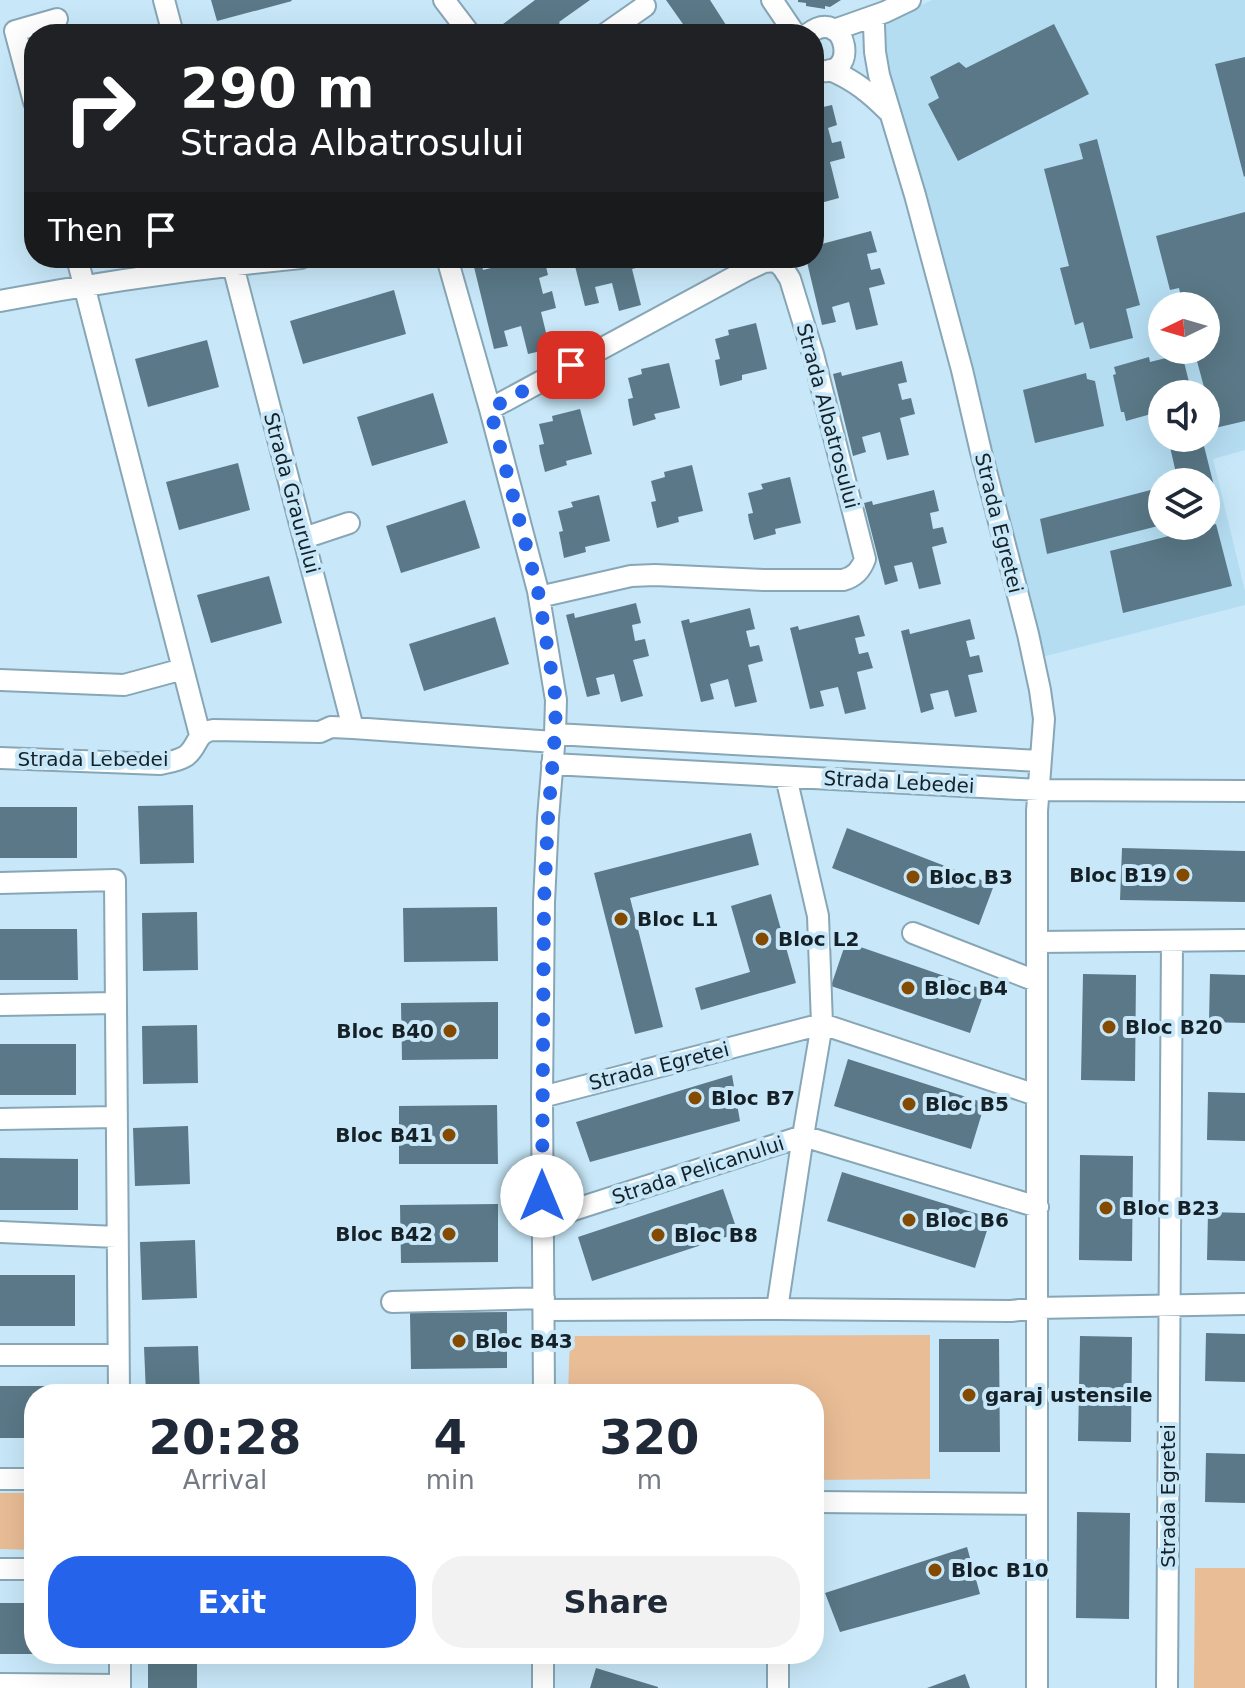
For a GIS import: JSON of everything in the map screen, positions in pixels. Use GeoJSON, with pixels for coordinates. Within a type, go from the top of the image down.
{"type":"FeatureCollection","features":[{"type":"Feature","properties":{"kind":"street"},"geometry":{"type":"LineString","coordinates":[[164,0],[170,24]]}},
{"type":"Feature","properties":{"kind":"street"},"geometry":{"type":"LineString","coordinates":[[444,0],[462,24]]}},
{"type":"Feature","properties":{"kind":"street"},"geometry":{"type":"LineString","coordinates":[[772,0],[789,24]]}},
{"type":"Feature","properties":{"kind":"street"},"geometry":{"type":"LineString","coordinates":[[831,38],[879,18],[910,0]]}},
{"type":"Feature","properties":{"kind":"street"},"geometry":{"type":"LineString","coordinates":[[619,24],[645,6]]}},
{"type":"Feature","properties":{"kind":"street","name":"Strada Egretei"},"geometry":{"type":"LineString","coordinates":[[879,18],[875,52],[879,75],[962,370],[1028,634],[1044,719],[1039,790],[1036,981],[1037,1688]]}},
{"type":"Feature","properties":{"kind":"street"},"geometry":{"type":"LineString","coordinates":[[40,24],[57,19]]}},
{"type":"Feature","properties":{"kind":"street"},"geometry":{"type":"LineString","coordinates":[[24,28],[15,31],[24,65]]}},
{"type":"Feature","properties":{"kind":"street"},"geometry":{"type":"LineString","coordinates":[[824,69],[841,63],[831,38]]}},
{"type":"Feature","properties":{"kind":"street"},"geometry":{"type":"LineString","coordinates":[[831,38],[879,75]]}},
{"type":"Feature","properties":{"kind":"street"},"geometry":{"type":"LineString","coordinates":[[824,71],[850,79],[891,113]]}},
{"type":"Feature","properties":{"kind":"street"},"geometry":{"type":"LineString","coordinates":[[80,268],[200,735]]}},
{"type":"Feature","properties":{"kind":"street"},"geometry":{"type":"LineString","coordinates":[[0,301],[189,268]]}},
{"type":"Feature","properties":{"kind":"street","name":"Strada Graurului"},"geometry":{"type":"LineString","coordinates":[[234,268],[353,728]]}},
{"type":"Feature","properties":{"kind":"street"},"geometry":{"type":"LineString","coordinates":[[450,268],[539,597],[556,700],[544,902],[544,1384]]}},
{"type":"Feature","properties":{"kind":"street","name":"Strada Albatrosului"},"geometry":{"type":"LineString","coordinates":[[490,409],[751,268]]}},
{"type":"Feature","properties":{"kind":"street","name":"Strada Albatrosului"},"geometry":{"type":"LineString","coordinates":[[539,597],[631,576],[843,580],[861,569],[865,559],[813,354],[790,279],[783,268]]}},
{"type":"Feature","properties":{"kind":"street"},"geometry":{"type":"LineString","coordinates":[[304,538],[349,523]]}},
{"type":"Feature","properties":{"kind":"street"},"geometry":{"type":"LineString","coordinates":[[0,680],[124,685],[183,669]]}},
{"type":"Feature","properties":{"kind":"street","name":"Strada Lebedei"},"geometry":{"type":"LineString","coordinates":[[0,758],[160,764],[174,762],[187,755],[200,735],[213,730],[320,732],[331,727],[1040,761]]}},
{"type":"Feature","properties":{"kind":"street","name":"Strada Lebedei"},"geometry":{"type":"LineString","coordinates":[[552,764],[1039,790],[1245,791]]}},
{"type":"Feature","properties":{"kind":"street"},"geometry":{"type":"LineString","coordinates":[[777,1309],[822,1024],[818,916],[786,777]]}},
{"type":"Feature","properties":{"kind":"street"},"geometry":{"type":"LineString","coordinates":[[0,883],[115,880],[119,1384]]}},
{"type":"Feature","properties":{"kind":"street"},"geometry":{"type":"LineString","coordinates":[[913,933],[1036,981]]}},
{"type":"Feature","properties":{"kind":"street"},"geometry":{"type":"LineString","coordinates":[[1037,942],[1245,940]]}},
{"type":"Feature","properties":{"kind":"street","name":"Strada Egretei"},"geometry":{"type":"LineString","coordinates":[[1167,1688],[1172,941]]}},
{"type":"Feature","properties":{"kind":"street"},"geometry":{"type":"LineString","coordinates":[[0,1005],[116,1003]]}},
{"type":"Feature","properties":{"kind":"street"},"geometry":{"type":"LineString","coordinates":[[822,1024],[1036,1095]]}},
{"type":"Feature","properties":{"kind":"street","name":"Strada Egretei"},"geometry":{"type":"LineString","coordinates":[[542,1097],[822,1024]]}},
{"type":"Feature","properties":{"kind":"street"},"geometry":{"type":"LineString","coordinates":[[0,1119],[116,1117]]}},
{"type":"Feature","properties":{"kind":"street","name":"Strada Pelicanului"},"geometry":{"type":"LineString","coordinates":[[542,1220],[803,1136],[1038,1207]]}},
{"type":"Feature","properties":{"kind":"street"},"geometry":{"type":"LineString","coordinates":[[0,1232],[117,1237]]}},
{"type":"Feature","properties":{"kind":"street"},"geometry":{"type":"LineString","coordinates":[[392,1302],[1011,1311],[1245,1304]]}},
{"type":"Feature","properties":{"kind":"street"},"geometry":{"type":"LineString","coordinates":[[0,1355],[118,1355]]}},
{"type":"Feature","properties":{"kind":"street"},"geometry":{"type":"LineString","coordinates":[[0,1479],[24,1479]]}},
{"type":"Feature","properties":{"kind":"street"},"geometry":{"type":"LineString","coordinates":[[824,1502],[1037,1504]]}},
{"type":"Feature","properties":{"kind":"street"},"geometry":{"type":"LineString","coordinates":[[0,1569],[24,1569]]}},
{"type":"Feature","properties":{"kind":"street"},"geometry":{"type":"LineString","coordinates":[[0,1684],[120,1687],[120,1664]]}},
{"type":"Feature","properties":{"kind":"street"},"geometry":{"type":"LineString","coordinates":[[543,1664],[543,1688]]}},
{"type":"Feature","properties":{"kind":"street"},"geometry":{"type":"LineString","coordinates":[[778,1664],[778,1688]]}},
{"type":"Feature","properties":{"kind":"shaded area"},"geometry":{"type":"Polygon","coordinates":[[[932,0],[1245,0],[1245,450],[1213,459],[1215,468],[1148,468],[1148,540],[1220,540],[1220,488],[1245,591],[1245,605],[1038,658],[867,32],[932,0]]]}},
{"type":"Feature","properties":{"kind":"shaded area"},"geometry":{"type":"Polygon","coordinates":[[[930,1335],[930,1479],[824,1480],[824,1384],[568,1384],[570,1336],[930,1335]]]}},
{"type":"Feature","properties":{"kind":"shaded area"},"geometry":{"type":"Polygon","coordinates":[[[0,1493],[24,1493],[24,1550],[0,1549],[0,1493]]]}},
{"type":"Feature","properties":{"kind":"shaded area"},"geometry":{"type":"Polygon","coordinates":[[[1195,1568],[1245,1568],[1245,1688],[1194,1688],[1195,1568]]]}},
{"type":"Feature","properties":{"kind":"building"},"geometry":{"type":"Polygon","coordinates":[[[211,0],[291,0],[292,1],[217,21],[211,0]]]}},
{"type":"Feature","properties":{"kind":"building"},"geometry":{"type":"Polygon","coordinates":[[[535,0],[590,0],[559,24],[503,24],[535,0]]]}},
{"type":"Feature","properties":{"kind":"building"},"geometry":{"type":"Polygon","coordinates":[[[666,0],[710,0],[725,24],[683,24],[666,0]]]}},
{"type":"Feature","properties":{"kind":"building"},"geometry":{"type":"Polygon","coordinates":[[[798,0],[841,0],[830,7],[825,6],[825,9],[806,6],[798,0]]]}},
{"type":"Feature","properties":{"kind":"building"},"geometry":{"type":"Polygon","coordinates":[[[1054,24],[1089,94],[958,161],[928,104],[939,98],[930,77],[959,62],[966,68],[1054,24]]]}},
{"type":"Feature","properties":{"kind":"building"},"geometry":{"type":"Polygon","coordinates":[[[1245,57],[1245,176],[1244,177],[1215,64],[1245,57]]]}},
{"type":"Feature","properties":{"kind":"building"},"geometry":{"type":"Polygon","coordinates":[[[832,105],[837,125],[828,128],[832,143],[841,141],[845,158],[830,162],[839,198],[824,202],[824,107],[832,105]]]}},
{"type":"Feature","properties":{"kind":"building"},"geometry":{"type":"Polygon","coordinates":[[[1097,139],[1140,305],[1126,309],[1133,338],[1090,349],[1083,322],[1075,325],[1060,268],[1069,266],[1044,169],[1083,159],[1079,144],[1097,139]]]}},
{"type":"Feature","properties":{"kind":"building"},"geometry":{"type":"Polygon","coordinates":[[[1245,212],[1245,421],[1220,427],[1220,380],[1202,380],[1198,364],[1220,364],[1220,292],[1170,290],[1156,236],[1245,212]]]}},
{"type":"Feature","properties":{"kind":"building"},"geometry":{"type":"Polygon","coordinates":[[[871,231],[877,252],[867,254],[871,270],[880,268],[885,284],[869,288],[878,325],[856,330],[849,302],[832,307],[836,322],[822,325],[808,268],[824,268],[824,243],[871,231]]]}},
{"type":"Feature","properties":{"kind":"building"},"geometry":{"type":"Polygon","coordinates":[[[474,268],[546,268],[548,275],[539,278],[543,294],[552,291],[556,308],[541,312],[550,349],[528,354],[521,326],[504,331],[508,346],[494,349],[474,268]]]}},
{"type":"Feature","properties":{"kind":"building"},"geometry":{"type":"Polygon","coordinates":[[[576,268],[636,268],[632,269],[641,305],[619,311],[612,283],[595,287],[599,303],[585,306],[576,268]]]}},
{"type":"Feature","properties":{"kind":"building"},"geometry":{"type":"Polygon","coordinates":[[[394,290],[406,334],[303,364],[290,321],[394,290]]]}},
{"type":"Feature","properties":{"kind":"building"},"geometry":{"type":"Polygon","coordinates":[[[756,323],[767,369],[742,375],[742,380],[720,386],[715,360],[720,359],[715,339],[729,335],[728,330],[756,323]]]}},
{"type":"Feature","properties":{"kind":"building"},"geometry":{"type":"Polygon","coordinates":[[[207,340],[219,387],[148,407],[135,359],[207,340]]]}},
{"type":"Feature","properties":{"kind":"building"},"geometry":{"type":"Polygon","coordinates":[[[1148,357],[1148,364],[1184,364],[1188,380],[1148,380],[1148,415],[1126,421],[1124,412],[1121,412],[1114,367],[1148,357]]]}},
{"type":"Feature","properties":{"kind":"building"},"geometry":{"type":"Polygon","coordinates":[[[902,361],[907,382],[898,384],[902,400],[911,398],[915,414],[900,418],[909,455],[887,460],[880,432],[862,437],[866,452],[853,456],[833,374],[841,372],[842,376],[902,361]]]}},
{"type":"Feature","properties":{"kind":"building"},"geometry":{"type":"Polygon","coordinates":[[[669,363],[680,408],[654,414],[656,419],[633,426],[628,399],[633,398],[628,378],[642,374],[641,369],[669,363]]]}},
{"type":"Feature","properties":{"kind":"building"},"geometry":{"type":"Polygon","coordinates":[[[1086,373],[1087,379],[1095,381],[1104,426],[1035,443],[1023,390],[1086,373]]]}},
{"type":"Feature","properties":{"kind":"building"},"geometry":{"type":"Polygon","coordinates":[[[433,393],[448,443],[372,466],[357,417],[433,393]]]}},
{"type":"Feature","properties":{"kind":"building"},"geometry":{"type":"Polygon","coordinates":[[[580,409],[592,454],[566,461],[567,465],[545,472],[539,445],[544,444],[539,424],[553,421],[552,416],[580,409]]]}},
{"type":"Feature","properties":{"kind":"building"},"geometry":{"type":"Polygon","coordinates":[[[1171,452],[1206,452],[1210,468],[1175,468],[1171,452]]]}},
{"type":"Feature","properties":{"kind":"building"},"geometry":{"type":"Polygon","coordinates":[[[238,463],[250,510],[179,530],[166,482],[238,463]]]}},
{"type":"Feature","properties":{"kind":"building"},"geometry":{"type":"Polygon","coordinates":[[[692,465],[703,511],[678,517],[679,522],[657,528],[651,502],[656,501],[651,481],[665,477],[664,472],[692,465]]]}},
{"type":"Feature","properties":{"kind":"building"},"geometry":{"type":"Polygon","coordinates":[[[790,477],[801,523],[775,529],[776,534],[754,540],[748,514],[753,513],[748,493],[763,489],[761,484],[790,477]]]}},
{"type":"Feature","properties":{"kind":"building"},"geometry":{"type":"Polygon","coordinates":[[[934,490],[939,511],[930,513],[933,529],[943,527],[947,543],[932,547],[941,584],[919,589],[912,562],[894,566],[898,581],[885,585],[864,503],[872,501],[873,505],[934,490]]]}},
{"type":"Feature","properties":{"kind":"building"},"geometry":{"type":"Polygon","coordinates":[[[1148,491],[1148,529],[1047,554],[1040,519],[1148,491]]]}},
{"type":"Feature","properties":{"kind":"building"},"geometry":{"type":"Polygon","coordinates":[[[599,495],[610,541],[585,547],[586,552],[564,558],[559,532],[563,531],[558,511],[573,507],[571,502],[599,495]]]}},
{"type":"Feature","properties":{"kind":"building"},"geometry":{"type":"Polygon","coordinates":[[[465,500],[480,548],[401,573],[386,526],[465,500]]]}},
{"type":"Feature","properties":{"kind":"building"},"geometry":{"type":"Polygon","coordinates":[[[1153,540],[1220,540],[1232,586],[1123,613],[1110,551],[1153,540]]]}},
{"type":"Feature","properties":{"kind":"building"},"geometry":{"type":"Polygon","coordinates":[[[269,576],[282,623],[211,643],[197,595],[269,576]]]}},
{"type":"Feature","properties":{"kind":"building"},"geometry":{"type":"Polygon","coordinates":[[[636,603],[641,623],[632,625],[635,641],[645,639],[649,656],[633,660],[643,696],[621,702],[614,674],[596,678],[600,694],[587,697],[566,615],[574,613],[575,618],[636,603]]]}},
{"type":"Feature","properties":{"kind":"building"},"geometry":{"type":"Polygon","coordinates":[[[750,608],[755,629],[746,631],[750,647],[759,645],[763,661],[748,665],[757,702],[735,707],[728,679],[710,684],[714,699],[701,702],[681,621],[689,619],[690,623],[750,608]]]}},
{"type":"Feature","properties":{"kind":"building"},"geometry":{"type":"Polygon","coordinates":[[[859,615],[865,636],[855,638],[859,654],[868,652],[873,668],[857,672],[866,709],[845,714],[838,687],[820,691],[824,706],[810,709],[790,628],[798,626],[799,630],[859,615]]]}},
{"type":"Feature","properties":{"kind":"building"},"geometry":{"type":"Polygon","coordinates":[[[495,617],[509,664],[424,691],[409,644],[495,617]]]}},
{"type":"Feature","properties":{"kind":"building"},"geometry":{"type":"Polygon","coordinates":[[[970,619],[975,639],[966,641],[970,657],[979,655],[983,672],[968,675],[977,712],[955,717],[948,690],[930,694],[934,709],[921,713],[901,631],[909,629],[910,634],[970,619]]]}},
{"type":"Feature","properties":{"kind":"building"},"geometry":{"type":"Polygon","coordinates":[[[193,805],[194,863],[140,864],[138,806],[193,805]]]}},
{"type":"Feature","properties":{"kind":"building"},"geometry":{"type":"Polygon","coordinates":[[[0,807],[77,807],[77,858],[0,858],[0,807]]]}},
{"type":"Feature","properties":{"kind":"building","name":"Bloc B3"},"geometry":{"type":"Polygon","coordinates":[[[847,828],[994,885],[979,925],[832,868],[847,828]]]}},
{"type":"Feature","properties":{"kind":"building","name":"Bloc L1"},"geometry":{"type":"Polygon","coordinates":[[[751,833],[759,865],[630,898],[663,1027],[635,1034],[594,873],[751,833]]]}},
{"type":"Feature","properties":{"kind":"building","name":"Bloc B19"},"geometry":{"type":"Polygon","coordinates":[[[1122,848],[1245,851],[1245,902],[1120,900],[1122,848]]]}},
{"type":"Feature","properties":{"kind":"building","name":"Bloc L2"},"geometry":{"type":"Polygon","coordinates":[[[771,894],[796,983],[701,1010],[695,988],[750,972],[731,906],[771,894]]]}},
{"type":"Feature","properties":{"kind":"building"},"geometry":{"type":"Polygon","coordinates":[[[497,907],[498,961],[404,962],[403,908],[497,907]]]}},
{"type":"Feature","properties":{"kind":"building"},"geometry":{"type":"Polygon","coordinates":[[[197,912],[198,970],[143,971],[142,913],[197,912]]]}},
{"type":"Feature","properties":{"kind":"building"},"geometry":{"type":"Polygon","coordinates":[[[0,929],[77,929],[78,980],[0,980],[0,929]]]}},
{"type":"Feature","properties":{"kind":"building","name":"Bloc B4"},"geometry":{"type":"Polygon","coordinates":[[[846,942],[985,990],[970,1033],[831,986],[846,942]]]}},
{"type":"Feature","properties":{"kind":"building","name":"Bloc B20"},"geometry":{"type":"Polygon","coordinates":[[[1083,974],[1136,975],[1135,1081],[1081,1080],[1083,974]]]}},
{"type":"Feature","properties":{"kind":"building"},"geometry":{"type":"Polygon","coordinates":[[[1210,974],[1245,975],[1245,1023],[1209,1022],[1210,974]]]}},
{"type":"Feature","properties":{"kind":"building","name":"Bloc B40"},"geometry":{"type":"Polygon","coordinates":[[[498,1002],[498,1059],[402,1060],[401,1003],[498,1002]]]}},
{"type":"Feature","properties":{"kind":"building"},"geometry":{"type":"Polygon","coordinates":[[[197,1025],[198,1083],[143,1084],[142,1026],[197,1025]]]}},
{"type":"Feature","properties":{"kind":"building"},"geometry":{"type":"Polygon","coordinates":[[[0,1044],[76,1044],[76,1095],[0,1095],[0,1044]]]}},
{"type":"Feature","properties":{"kind":"building","name":"Bloc B5"},"geometry":{"type":"Polygon","coordinates":[[[848,1059],[985,1103],[971,1149],[834,1106],[848,1059]]]}},
{"type":"Feature","properties":{"kind":"building","name":"Bloc B7"},"geometry":{"type":"Polygon","coordinates":[[[732,1075],[740,1121],[590,1162],[576,1122],[732,1075]]]}},
{"type":"Feature","properties":{"kind":"building"},"geometry":{"type":"Polygon","coordinates":[[[1208,1092],[1245,1093],[1245,1141],[1207,1140],[1208,1092]]]}},
{"type":"Feature","properties":{"kind":"building","name":"Bloc B41"},"geometry":{"type":"Polygon","coordinates":[[[497,1105],[498,1164],[399,1164],[399,1106],[497,1105]]]}},
{"type":"Feature","properties":{"kind":"building"},"geometry":{"type":"Polygon","coordinates":[[[188,1126],[190,1184],[135,1186],[133,1128],[188,1126]]]}},
{"type":"Feature","properties":{"kind":"building","name":"Bloc B23"},"geometry":{"type":"Polygon","coordinates":[[[1080,1155],[1133,1156],[1132,1261],[1079,1260],[1080,1155]]]}},
{"type":"Feature","properties":{"kind":"building"},"geometry":{"type":"Polygon","coordinates":[[[0,1158],[78,1159],[78,1210],[0,1210],[0,1158]]]}},
{"type":"Feature","properties":{"kind":"building","name":"Bloc B6"},"geometry":{"type":"Polygon","coordinates":[[[842,1172],[991,1218],[975,1268],[827,1221],[842,1172]]]}},
{"type":"Feature","properties":{"kind":"building","name":"Bloc B8"},"geometry":{"type":"Polygon","coordinates":[[[723,1189],[738,1233],[592,1281],[578,1237],[723,1189]]]}},
{"type":"Feature","properties":{"kind":"building","name":"Bloc B42"},"geometry":{"type":"Polygon","coordinates":[[[498,1204],[498,1262],[401,1263],[400,1205],[498,1204]]]}},
{"type":"Feature","properties":{"kind":"building"},"geometry":{"type":"Polygon","coordinates":[[[1208,1212],[1245,1213],[1245,1261],[1207,1260],[1208,1212]]]}},
{"type":"Feature","properties":{"kind":"building"},"geometry":{"type":"Polygon","coordinates":[[[195,1240],[197,1298],[142,1300],[140,1242],[195,1240]]]}},
{"type":"Feature","properties":{"kind":"building"},"geometry":{"type":"Polygon","coordinates":[[[0,1275],[75,1275],[75,1326],[0,1326],[0,1275]]]}},
{"type":"Feature","properties":{"kind":"building","name":"Bloc B43"},"geometry":{"type":"Polygon","coordinates":[[[507,1312],[507,1368],[411,1369],[410,1313],[507,1312]]]}},
{"type":"Feature","properties":{"kind":"building"},"geometry":{"type":"Polygon","coordinates":[[[1206,1333],[1245,1334],[1245,1382],[1205,1381],[1206,1333]]]}},
{"type":"Feature","properties":{"kind":"building"},"geometry":{"type":"Polygon","coordinates":[[[1080,1336],[1132,1337],[1131,1442],[1078,1441],[1080,1336]]]}},
{"type":"Feature","properties":{"kind":"building","name":"garaj ustensile"},"geometry":{"type":"Polygon","coordinates":[[[939,1339],[999,1339],[1000,1452],[939,1452],[939,1339]]]}},
{"type":"Feature","properties":{"kind":"building"},"geometry":{"type":"Polygon","coordinates":[[[198,1346],[200,1384],[146,1384],[144,1347],[198,1346]]]}},
{"type":"Feature","properties":{"kind":"building"},"geometry":{"type":"Polygon","coordinates":[[[0,1386],[24,1386],[24,1438],[0,1438],[0,1386]]]}},
{"type":"Feature","properties":{"kind":"building"},"geometry":{"type":"Polygon","coordinates":[[[1206,1453],[1245,1454],[1245,1503],[1205,1502],[1206,1453]]]}},
{"type":"Feature","properties":{"kind":"building"},"geometry":{"type":"Polygon","coordinates":[[[1077,1512],[1130,1513],[1129,1619],[1076,1618],[1077,1512]]]}},
{"type":"Feature","properties":{"kind":"building","name":"Bloc B10"},"geometry":{"type":"Polygon","coordinates":[[[967,1547],[980,1594],[840,1632],[825,1593],[967,1547]]]}},
{"type":"Feature","properties":{"kind":"building"},"geometry":{"type":"Polygon","coordinates":[[[0,1603],[24,1603],[24,1654],[0,1654],[0,1603]]]}},
{"type":"Feature","properties":{"kind":"building"},"geometry":{"type":"Polygon","coordinates":[[[148,1664],[197,1664],[197,1688],[148,1688],[148,1664]]]}},
{"type":"Feature","properties":{"kind":"building"},"geometry":{"type":"Polygon","coordinates":[[[596,1668],[658,1687],[658,1688],[590,1688],[596,1668]]]}},
{"type":"Feature","properties":{"kind":"building"},"geometry":{"type":"Polygon","coordinates":[[[965,1674],[970,1688],[927,1688],[965,1674]]]}},
{"type":"Feature","properties":{"kind":"place","name":"Bloc B19"},"geometry":{"type":"Point","coordinates":[1183,875]}},
{"type":"Feature","properties":{"kind":"place","name":"Bloc B3"},"geometry":{"type":"Point","coordinates":[913,877]}},
{"type":"Feature","properties":{"kind":"place","name":"Bloc L1"},"geometry":{"type":"Point","coordinates":[621,919]}},
{"type":"Feature","properties":{"kind":"place","name":"Bloc L2"},"geometry":{"type":"Point","coordinates":[762,939]}},
{"type":"Feature","properties":{"kind":"place","name":"Bloc B4"},"geometry":{"type":"Point","coordinates":[908,988]}},
{"type":"Feature","properties":{"kind":"place","name":"Bloc B20"},"geometry":{"type":"Point","coordinates":[1109,1027]}},
{"type":"Feature","properties":{"kind":"place","name":"Bloc B40"},"geometry":{"type":"Point","coordinates":[450,1031]}},
{"type":"Feature","properties":{"kind":"place","name":"Bloc B7"},"geometry":{"type":"Point","coordinates":[695,1098]}},
{"type":"Feature","properties":{"kind":"place","name":"Bloc B5"},"geometry":{"type":"Point","coordinates":[909,1104]}},
{"type":"Feature","properties":{"kind":"place","name":"Bloc B41"},"geometry":{"type":"Point","coordinates":[449,1135]}},
{"type":"Feature","properties":{"kind":"place","name":"Bloc B23"},"geometry":{"type":"Point","coordinates":[1106,1208]}},
{"type":"Feature","properties":{"kind":"place","name":"Bloc B6"},"geometry":{"type":"Point","coordinates":[909,1220]}},
{"type":"Feature","properties":{"kind":"place","name":"Bloc B42"},"geometry":{"type":"Point","coordinates":[449,1234]}},
{"type":"Feature","properties":{"kind":"place","name":"Bloc B8"},"geometry":{"type":"Point","coordinates":[658,1235]}},
{"type":"Feature","properties":{"kind":"place","name":"Bloc B43"},"geometry":{"type":"Point","coordinates":[459,1341]}},
{"type":"Feature","properties":{"kind":"place","name":"garaj ustensile"},"geometry":{"type":"Point","coordinates":[969,1395]}},
{"type":"Feature","properties":{"kind":"place","name":"Bloc B10"},"geometry":{"type":"Point","coordinates":[935,1570]}},
{"type":"Feature","properties":{"kind":"route"},"geometry":{"type":"LineString","coordinates":[[542,1196],[544,902],[556,700],[538,591],[490,409],[571,365]]}}]}
